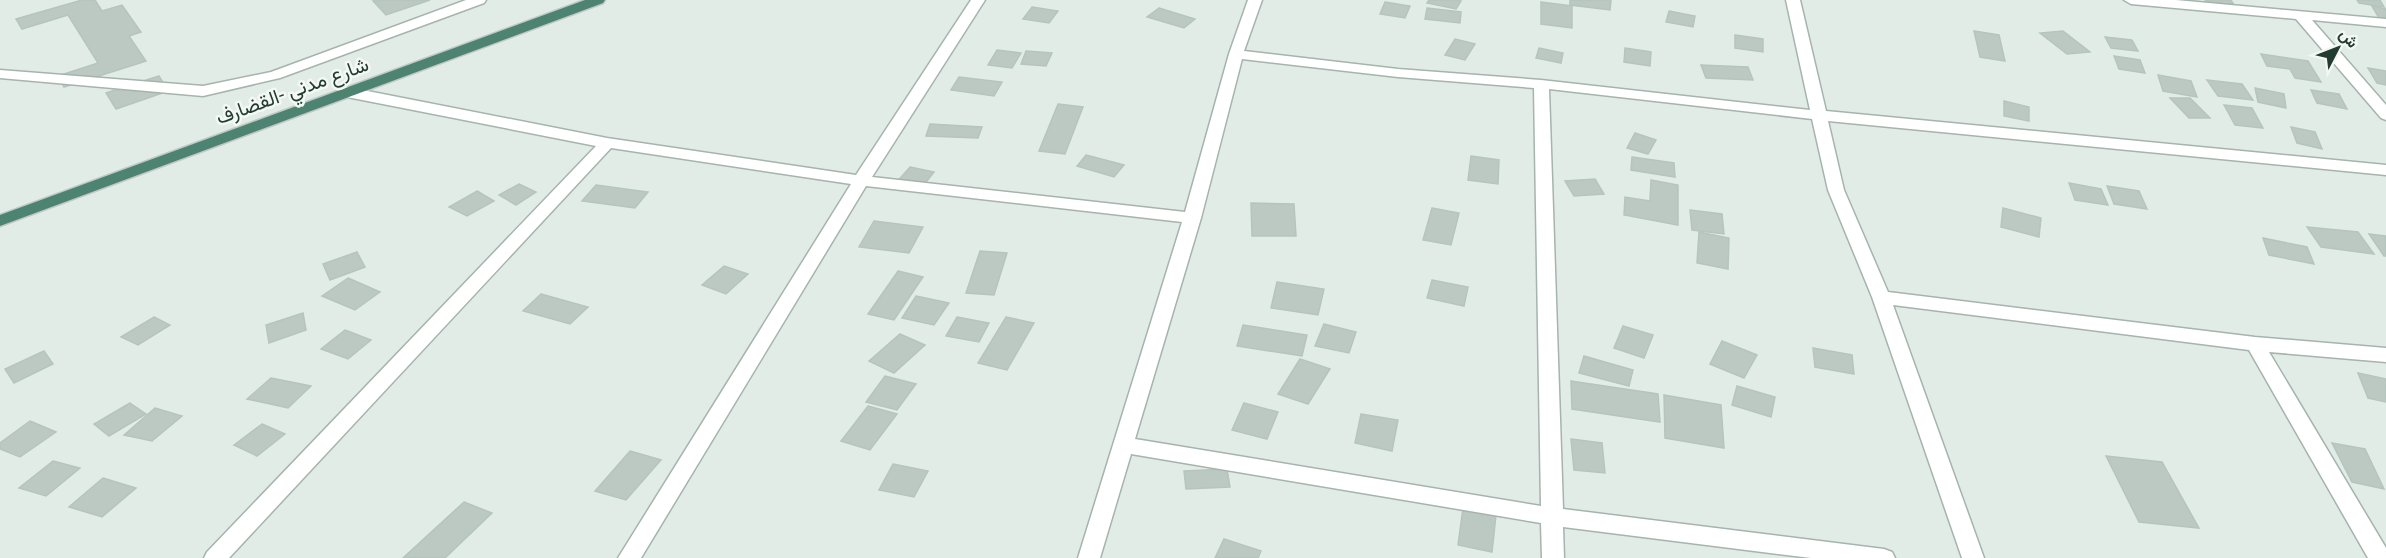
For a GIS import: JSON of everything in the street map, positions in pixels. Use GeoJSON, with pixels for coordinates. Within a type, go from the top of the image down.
{"type":"FeatureCollection","features":[{"type":"Feature","properties":{"kind":"highway","name":"شارع مدني -القضارف"},"geometry":{"type":"LineString","coordinates":[[0,221],[598,0]]}},
{"type":"Feature","properties":{"kind":"street"},"geometry":{"type":"LineString","coordinates":[[0,74],[202,91],[274,75],[479,0]]}},
{"type":"Feature","properties":{"kind":"street"},"geometry":{"type":"LineString","coordinates":[[629,558],[861,181],[978,0]]}},
{"type":"Feature","properties":{"kind":"street"},"geometry":{"type":"LineString","coordinates":[[1089,558],[1192,218],[1236,54],[1255,0]]}},
{"type":"Feature","properties":{"kind":"street"},"geometry":{"type":"LineString","coordinates":[[1793,0],[1836,190],[1881,297],[1973,558]]}},
{"type":"Feature","properties":{"kind":"street"},"geometry":{"type":"LineString","coordinates":[[2131,0],[2386,23]]}},
{"type":"Feature","properties":{"kind":"street"},"geometry":{"type":"LineString","coordinates":[[2300,15],[2386,115]]}},
{"type":"Feature","properties":{"kind":"street"},"geometry":{"type":"LineString","coordinates":[[1236,54],[1398,73],[1541,84],[1818,115],[2386,170]]}},
{"type":"Feature","properties":{"kind":"street"},"geometry":{"type":"LineString","coordinates":[[1541,84],[1554,517],[1553,558]]}},
{"type":"Feature","properties":{"kind":"street"},"geometry":{"type":"LineString","coordinates":[[347,92],[608,143],[861,181],[1192,218]]}},
{"type":"Feature","properties":{"kind":"street"},"geometry":{"type":"LineString","coordinates":[[215,558],[608,143]]}},
{"type":"Feature","properties":{"kind":"street"},"geometry":{"type":"LineString","coordinates":[[1881,297],[2256,344],[2386,355]]}},
{"type":"Feature","properties":{"kind":"street"},"geometry":{"type":"LineString","coordinates":[[2256,344],[2380,558]]}},
{"type":"Feature","properties":{"kind":"street"},"geometry":{"type":"LineString","coordinates":[[1123,445],[1554,517],[1884,558]]}},
{"type":"Feature","properties":{"kind":"building"},"geometry":{"type":"Polygon","coordinates":[[[82,0],[95,0],[102,11],[122,5],[141,32],[129,36],[146,61],[64,87],[58,76],[98,63],[68,15],[22,29],[16,19],[82,0]]]}},
{"type":"Feature","properties":{"kind":"building"},"geometry":{"type":"Polygon","coordinates":[[[430,0],[386,15],[373,1],[430,0]]]}},
{"type":"Feature","properties":{"kind":"building"},"geometry":{"type":"Polygon","coordinates":[[[1429,0],[1461,1],[1456,9],[1427,3],[1429,0]]]}},
{"type":"Feature","properties":{"kind":"building"},"geometry":{"type":"Polygon","coordinates":[[[1570,0],[1611,0],[1610,10],[1570,5],[1570,0]]]}},
{"type":"Feature","properties":{"kind":"building"},"geometry":{"type":"Polygon","coordinates":[[[2205,0],[2231,0],[2234,5],[2207,2],[2205,0]]]}},
{"type":"Feature","properties":{"kind":"building"},"geometry":{"type":"Polygon","coordinates":[[[2357,0],[2380,0],[2384,7],[2359,3],[2357,0]]]}},
{"type":"Feature","properties":{"kind":"building"},"geometry":{"type":"Polygon","coordinates":[[[1385,2],[1410,6],[1405,18],[1380,14],[1385,2]]]}},
{"type":"Feature","properties":{"kind":"building"},"geometry":{"type":"Polygon","coordinates":[[[1541,2],[1572,6],[1572,28],[1541,24],[1541,2]]]}},
{"type":"Feature","properties":{"kind":"building"},"geometry":{"type":"Polygon","coordinates":[[[2372,6],[2386,9],[2386,19],[2379,18],[2372,6]]]}},
{"type":"Feature","properties":{"kind":"building"},"geometry":{"type":"Polygon","coordinates":[[[1032,7],[1058,11],[1049,23],[1023,19],[1032,7]]]}},
{"type":"Feature","properties":{"kind":"building"},"geometry":{"type":"Polygon","coordinates":[[[1159,8],[1195,19],[1184,28],[1147,17],[1159,8]]]}},
{"type":"Feature","properties":{"kind":"building"},"geometry":{"type":"Polygon","coordinates":[[[1427,8],[1461,12],[1460,23],[1425,19],[1427,8]]]}},
{"type":"Feature","properties":{"kind":"building"},"geometry":{"type":"Polygon","coordinates":[[[1669,11],[1695,16],[1693,27],[1666,22],[1669,11]]]}},
{"type":"Feature","properties":{"kind":"building"},"geometry":{"type":"Polygon","coordinates":[[[1974,31],[1999,35],[2005,61],[1980,57],[1974,31]]]}},
{"type":"Feature","properties":{"kind":"building"},"geometry":{"type":"Polygon","coordinates":[[[2063,31],[2090,52],[2067,54],[2040,33],[2063,31]]]}},
{"type":"Feature","properties":{"kind":"building"},"geometry":{"type":"Polygon","coordinates":[[[1735,35],[1763,39],[1763,52],[1735,48],[1735,35]]]}},
{"type":"Feature","properties":{"kind":"building"},"geometry":{"type":"Polygon","coordinates":[[[2105,37],[2132,40],[2138,51],[2111,48],[2105,37]]]}},
{"type":"Feature","properties":{"kind":"building"},"geometry":{"type":"Polygon","coordinates":[[[1455,39],[1475,44],[1465,60],[1445,55],[1455,39]]]}},
{"type":"Feature","properties":{"kind":"building"},"geometry":{"type":"Polygon","coordinates":[[[1539,48],[1563,53],[1561,63],[1536,58],[1539,48]]]}},
{"type":"Feature","properties":{"kind":"building"},"geometry":{"type":"Polygon","coordinates":[[[1625,48],[1651,52],[1650,66],[1624,62],[1625,48]]]}},
{"type":"Feature","properties":{"kind":"building"},"geometry":{"type":"Polygon","coordinates":[[[997,50],[1021,53],[1012,68],[988,65],[997,50]]]}},
{"type":"Feature","properties":{"kind":"building"},"geometry":{"type":"Polygon","coordinates":[[[1026,51],[1052,53],[1046,66],[1021,64],[1026,51]]]}},
{"type":"Feature","properties":{"kind":"building"},"geometry":{"type":"Polygon","coordinates":[[[2261,54],[2308,61],[2321,82],[2295,78],[2290,69],[2267,66],[2261,54]]]}},
{"type":"Feature","properties":{"kind":"building"},"geometry":{"type":"Polygon","coordinates":[[[2114,56],[2140,60],[2145,73],[2119,69],[2114,56]]]}},
{"type":"Feature","properties":{"kind":"building"},"geometry":{"type":"Polygon","coordinates":[[[1701,65],[1748,67],[1753,80],[1706,78],[1701,65]]]}},
{"type":"Feature","properties":{"kind":"building"},"geometry":{"type":"Polygon","coordinates":[[[2368,68],[2386,71],[2386,85],[2377,83],[2368,68]]]}},
{"type":"Feature","properties":{"kind":"building"},"geometry":{"type":"Polygon","coordinates":[[[2158,75],[2191,81],[2197,97],[2163,91],[2158,75]]]}},
{"type":"Feature","properties":{"kind":"building"},"geometry":{"type":"Polygon","coordinates":[[[159,76],[168,91],[116,109],[106,93],[159,76]]]}},
{"type":"Feature","properties":{"kind":"building"},"geometry":{"type":"Polygon","coordinates":[[[959,77],[1002,82],[994,96],[951,90],[959,77]]]}},
{"type":"Feature","properties":{"kind":"building"},"geometry":{"type":"Polygon","coordinates":[[[2207,80],[2242,84],[2253,100],[2218,96],[2207,80]]]}},
{"type":"Feature","properties":{"kind":"building"},"geometry":{"type":"Polygon","coordinates":[[[2255,88],[2284,94],[2286,108],[2258,102],[2255,88]]]}},
{"type":"Feature","properties":{"kind":"building"},"geometry":{"type":"Polygon","coordinates":[[[2311,90],[2339,94],[2347,109],[2317,103],[2311,90]]]}},
{"type":"Feature","properties":{"kind":"building"},"geometry":{"type":"Polygon","coordinates":[[[2170,98],[2190,98],[2210,118],[2189,118],[2170,98]]]}},
{"type":"Feature","properties":{"kind":"building"},"geometry":{"type":"Polygon","coordinates":[[[2004,101],[2029,107],[2029,121],[2004,116],[2004,101]]]}},
{"type":"Feature","properties":{"kind":"building"},"geometry":{"type":"Polygon","coordinates":[[[1058,104],[1083,107],[1065,154],[1039,151],[1058,104]]]}},
{"type":"Feature","properties":{"kind":"building"},"geometry":{"type":"Polygon","coordinates":[[[2224,105],[2252,108],[2263,128],[2235,125],[2224,105]]]}},
{"type":"Feature","properties":{"kind":"building"},"geometry":{"type":"Polygon","coordinates":[[[930,124],[982,127],[978,138],[926,136],[930,124]]]}},
{"type":"Feature","properties":{"kind":"building"},"geometry":{"type":"Polygon","coordinates":[[[2291,127],[2315,132],[2322,149],[2297,143],[2291,127]]]}},
{"type":"Feature","properties":{"kind":"building"},"geometry":{"type":"Polygon","coordinates":[[[1635,133],[1656,140],[1648,154],[1627,148],[1635,133]]]}},
{"type":"Feature","properties":{"kind":"building"},"geometry":{"type":"Polygon","coordinates":[[[1086,155],[1124,165],[1114,177],[1077,166],[1086,155]]]}},
{"type":"Feature","properties":{"kind":"building"},"geometry":{"type":"Polygon","coordinates":[[[1471,156],[1499,160],[1498,184],[1468,180],[1471,156]]]}},
{"type":"Feature","properties":{"kind":"building"},"geometry":{"type":"Polygon","coordinates":[[[1632,157],[1674,163],[1675,177],[1631,170],[1632,157]]]}},
{"type":"Feature","properties":{"kind":"building"},"geometry":{"type":"Polygon","coordinates":[[[910,167],[934,172],[920,190],[895,184],[910,167]]]}},
{"type":"Feature","properties":{"kind":"building"},"geometry":{"type":"Polygon","coordinates":[[[1595,179],[1604,194],[1574,196],[1565,181],[1595,179]]]}},
{"type":"Feature","properties":{"kind":"building"},"geometry":{"type":"Polygon","coordinates":[[[1651,180],[1678,185],[1678,225],[1624,215],[1625,197],[1650,201],[1651,180]]]}},
{"type":"Feature","properties":{"kind":"building"},"geometry":{"type":"Polygon","coordinates":[[[2069,183],[2101,189],[2108,205],[2075,200],[2069,183]]]}},
{"type":"Feature","properties":{"kind":"building"},"geometry":{"type":"Polygon","coordinates":[[[519,184],[536,192],[516,205],[499,195],[519,184]]]}},
{"type":"Feature","properties":{"kind":"building"},"geometry":{"type":"Polygon","coordinates":[[[596,185],[648,192],[635,208],[582,201],[596,185]]]}},
{"type":"Feature","properties":{"kind":"building"},"geometry":{"type":"Polygon","coordinates":[[[2107,186],[2139,191],[2147,209],[2114,204],[2107,186]]]}},
{"type":"Feature","properties":{"kind":"building"},"geometry":{"type":"Polygon","coordinates":[[[477,191],[494,201],[467,216],[449,207],[477,191]]]}},
{"type":"Feature","properties":{"kind":"building"},"geometry":{"type":"Polygon","coordinates":[[[1251,203],[1294,204],[1296,236],[1252,236],[1251,203]]]}},
{"type":"Feature","properties":{"kind":"building"},"geometry":{"type":"Polygon","coordinates":[[[1432,208],[1459,213],[1451,245],[1423,240],[1432,208]]]}},
{"type":"Feature","properties":{"kind":"building"},"geometry":{"type":"Polygon","coordinates":[[[2003,208],[2041,218],[2039,237],[2001,227],[2003,208]]]}},
{"type":"Feature","properties":{"kind":"building"},"geometry":{"type":"Polygon","coordinates":[[[1690,210],[1722,214],[1724,234],[1692,230],[1690,210]]]}},
{"type":"Feature","properties":{"kind":"building"},"geometry":{"type":"Polygon","coordinates":[[[874,221],[923,227],[909,253],[859,247],[874,221]]]}},
{"type":"Feature","properties":{"kind":"building"},"geometry":{"type":"Polygon","coordinates":[[[2307,227],[2358,232],[2374,254],[2321,247],[2307,227]]]}},
{"type":"Feature","properties":{"kind":"building"},"geometry":{"type":"Polygon","coordinates":[[[1699,232],[1729,238],[1728,269],[1697,263],[1699,232]]]}},
{"type":"Feature","properties":{"kind":"building"},"geometry":{"type":"Polygon","coordinates":[[[2369,234],[2386,236],[2386,256],[2384,256],[2369,234]]]}},
{"type":"Feature","properties":{"kind":"building"},"geometry":{"type":"Polygon","coordinates":[[[2263,238],[2307,247],[2314,264],[2269,255],[2263,238]]]}},
{"type":"Feature","properties":{"kind":"building"},"geometry":{"type":"Polygon","coordinates":[[[980,251],[1007,253],[994,295],[966,293],[980,251]]]}},
{"type":"Feature","properties":{"kind":"building"},"geometry":{"type":"Polygon","coordinates":[[[357,252],[365,267],[330,280],[323,264],[357,252]]]}},
{"type":"Feature","properties":{"kind":"building"},"geometry":{"type":"Polygon","coordinates":[[[724,266],[748,274],[726,294],[702,285],[724,266]]]}},
{"type":"Feature","properties":{"kind":"building"},"geometry":{"type":"Polygon","coordinates":[[[898,271],[923,277],[894,320],[868,314],[898,271]]]}},
{"type":"Feature","properties":{"kind":"building"},"geometry":{"type":"Polygon","coordinates":[[[348,278],[380,292],[355,310],[322,296],[348,278]]]}},
{"type":"Feature","properties":{"kind":"building"},"geometry":{"type":"Polygon","coordinates":[[[1432,280],[1468,287],[1464,306],[1427,298],[1432,280]]]}},
{"type":"Feature","properties":{"kind":"building"},"geometry":{"type":"Polygon","coordinates":[[[1277,282],[1324,289],[1318,315],[1271,308],[1277,282]]]}},
{"type":"Feature","properties":{"kind":"building"},"geometry":{"type":"Polygon","coordinates":[[[541,294],[588,307],[570,324],[523,311],[541,294]]]}},
{"type":"Feature","properties":{"kind":"building"},"geometry":{"type":"Polygon","coordinates":[[[916,296],[949,303],[934,325],[902,318],[916,296]]]}},
{"type":"Feature","properties":{"kind":"building"},"geometry":{"type":"Polygon","coordinates":[[[303,313],[306,330],[269,343],[266,325],[303,313]]]}},
{"type":"Feature","properties":{"kind":"building"},"geometry":{"type":"Polygon","coordinates":[[[154,317],[170,325],[138,345],[121,337],[154,317]]]}},
{"type":"Feature","properties":{"kind":"building"},"geometry":{"type":"Polygon","coordinates":[[[957,317],[989,323],[979,342],[946,336],[957,317]]]}},
{"type":"Feature","properties":{"kind":"building"},"geometry":{"type":"Polygon","coordinates":[[[1006,317],[1034,323],[1007,370],[978,363],[1006,317]]]}},
{"type":"Feature","properties":{"kind":"building"},"geometry":{"type":"Polygon","coordinates":[[[1324,324],[1356,332],[1349,353],[1315,346],[1324,324]]]}},
{"type":"Feature","properties":{"kind":"building"},"geometry":{"type":"Polygon","coordinates":[[[1243,325],[1307,335],[1302,356],[1237,346],[1243,325]]]}},
{"type":"Feature","properties":{"kind":"building"},"geometry":{"type":"Polygon","coordinates":[[[1623,326],[1653,335],[1644,358],[1614,348],[1623,326]]]}},
{"type":"Feature","properties":{"kind":"building"},"geometry":{"type":"Polygon","coordinates":[[[345,330],[371,340],[348,359],[321,349],[345,330]]]}},
{"type":"Feature","properties":{"kind":"building"},"geometry":{"type":"Polygon","coordinates":[[[900,334],[925,345],[894,373],[869,361],[900,334]]]}},
{"type":"Feature","properties":{"kind":"building"},"geometry":{"type":"Polygon","coordinates":[[[1722,341],[1757,355],[1744,378],[1710,364],[1722,341]]]}},
{"type":"Feature","properties":{"kind":"building"},"geometry":{"type":"Polygon","coordinates":[[[1813,348],[1852,355],[1854,374],[1815,367],[1813,348]]]}},
{"type":"Feature","properties":{"kind":"building"},"geometry":{"type":"Polygon","coordinates":[[[44,351],[53,364],[14,383],[5,369],[44,351]]]}},
{"type":"Feature","properties":{"kind":"building"},"geometry":{"type":"Polygon","coordinates":[[[1584,356],[1633,370],[1629,386],[1579,373],[1584,356]]]}},
{"type":"Feature","properties":{"kind":"building"},"geometry":{"type":"Polygon","coordinates":[[[1300,359],[1330,369],[1308,404],[1278,394],[1300,359]]]}},
{"type":"Feature","properties":{"kind":"building"},"geometry":{"type":"Polygon","coordinates":[[[2358,373],[2386,379],[2386,402],[2368,398],[2358,373]]]}},
{"type":"Feature","properties":{"kind":"building"},"geometry":{"type":"Polygon","coordinates":[[[885,376],[916,384],[897,410],[866,402],[885,376]]]}},
{"type":"Feature","properties":{"kind":"building"},"geometry":{"type":"Polygon","coordinates":[[[271,378],[311,386],[288,408],[247,399],[271,378]]]}},
{"type":"Feature","properties":{"kind":"building"},"geometry":{"type":"Polygon","coordinates":[[[1571,381],[1658,394],[1660,422],[1572,409],[1571,381]]]}},
{"type":"Feature","properties":{"kind":"building"},"geometry":{"type":"Polygon","coordinates":[[[1737,386],[1775,397],[1771,417],[1732,405],[1737,386]]]}},
{"type":"Feature","properties":{"kind":"building"},"geometry":{"type":"Polygon","coordinates":[[[1664,395],[1721,405],[1724,448],[1665,438],[1664,395]]]}},
{"type":"Feature","properties":{"kind":"building"},"geometry":{"type":"Polygon","coordinates":[[[130,403],[146,414],[109,436],[94,424],[130,403]]]}},
{"type":"Feature","properties":{"kind":"building"},"geometry":{"type":"Polygon","coordinates":[[[1244,403],[1278,412],[1267,439],[1232,430],[1244,403]]]}},
{"type":"Feature","properties":{"kind":"building"},"geometry":{"type":"Polygon","coordinates":[[[868,406],[897,414],[870,450],[841,441],[868,406]]]}},
{"type":"Feature","properties":{"kind":"building"},"geometry":{"type":"Polygon","coordinates":[[[155,408],[182,416],[152,441],[124,435],[155,408]]]}},
{"type":"Feature","properties":{"kind":"building"},"geometry":{"type":"Polygon","coordinates":[[[1361,414],[1398,420],[1392,451],[1355,443],[1361,414]]]}},
{"type":"Feature","properties":{"kind":"building"},"geometry":{"type":"Polygon","coordinates":[[[30,421],[56,432],[20,457],[0,449],[0,443],[30,421]]]}},
{"type":"Feature","properties":{"kind":"building"},"geometry":{"type":"Polygon","coordinates":[[[262,424],[285,434],[257,456],[234,445],[262,424]]]}},
{"type":"Feature","properties":{"kind":"building"},"geometry":{"type":"Polygon","coordinates":[[[1571,439],[1602,443],[1605,473],[1574,470],[1571,439]]]}},
{"type":"Feature","properties":{"kind":"building"},"geometry":{"type":"Polygon","coordinates":[[[2332,443],[2365,449],[2384,489],[2352,482],[2332,443]]]}},
{"type":"Feature","properties":{"kind":"building"},"geometry":{"type":"Polygon","coordinates":[[[630,451],[661,460],[626,500],[595,491],[630,451]]]}},
{"type":"Feature","properties":{"kind":"building"},"geometry":{"type":"Polygon","coordinates":[[[2106,456],[2162,462],[2199,528],[2139,522],[2106,456]]]}},
{"type":"Feature","properties":{"kind":"building"},"geometry":{"type":"Polygon","coordinates":[[[53,461],[80,468],[46,496],[19,488],[53,461]]]}},
{"type":"Feature","properties":{"kind":"building"},"geometry":{"type":"Polygon","coordinates":[[[893,464],[928,471],[914,497],[879,490],[893,464]]]}},
{"type":"Feature","properties":{"kind":"building"},"geometry":{"type":"Polygon","coordinates":[[[1227,469],[1230,487],[1186,489],[1184,471],[1227,469]]]}},
{"type":"Feature","properties":{"kind":"building"},"geometry":{"type":"Polygon","coordinates":[[[103,478],[136,488],[102,517],[69,507],[103,478]]]}},
{"type":"Feature","properties":{"kind":"building"},"geometry":{"type":"Polygon","coordinates":[[[464,502],[492,513],[445,558],[403,558],[464,502]]]}},
{"type":"Feature","properties":{"kind":"building"},"geometry":{"type":"Polygon","coordinates":[[[1463,508],[1496,515],[1492,552],[1458,545],[1463,508]]]}},
{"type":"Feature","properties":{"kind":"building"},"geometry":{"type":"Polygon","coordinates":[[[1224,539],[1261,551],[1258,558],[1215,558],[1224,539]]]}}]}
